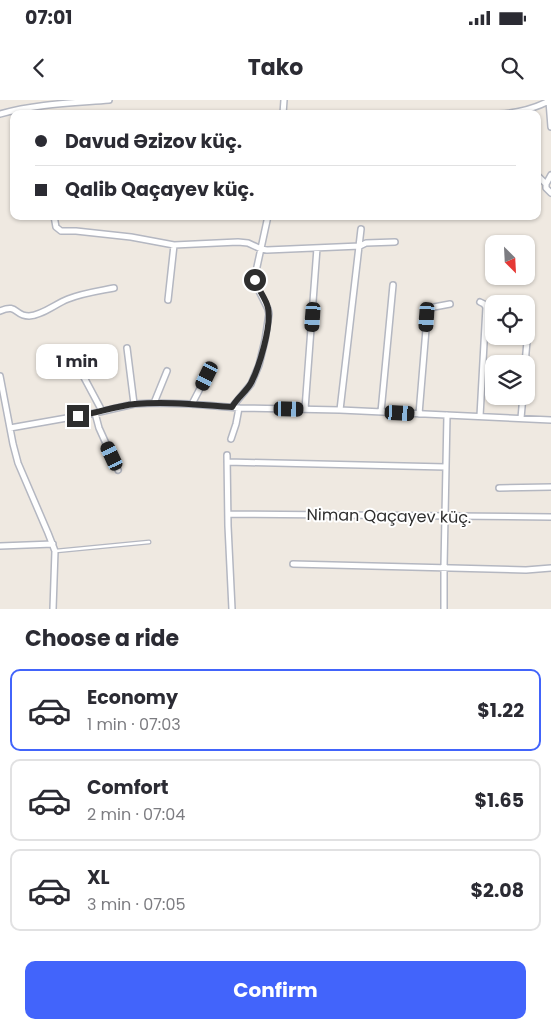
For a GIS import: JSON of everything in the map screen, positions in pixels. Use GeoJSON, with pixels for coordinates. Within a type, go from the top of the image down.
{"type":"FeatureCollection","features":[{"type":"Feature","properties":{"kind":"street"},"geometry":{"type":"LineString","coordinates":[[14,110],[47,104],[109,100]]}},
{"type":"Feature","properties":{"kind":"street"},"geometry":{"type":"LineString","coordinates":[[529,110],[550,101],[551,127]]}},
{"type":"Feature","properties":{"kind":"street"},"geometry":{"type":"LineString","coordinates":[[546,184],[551,176]]}},
{"type":"Feature","properties":{"kind":"street"},"geometry":{"type":"LineString","coordinates":[[541,179],[551,193]]}},
{"type":"Feature","properties":{"kind":"street"},"geometry":{"type":"LineString","coordinates":[[55,220],[56,228],[61,231],[131,237],[174,245],[238,242],[248,243],[267,250],[360,246],[366,243],[395,242]]}},
{"type":"Feature","properties":{"kind":"street"},"geometry":{"type":"LineString","coordinates":[[232,407],[250,384],[259,366],[265,340],[269,314],[255,280],[267,220]]}},
{"type":"Feature","properties":{"kind":"street"},"geometry":{"type":"LineString","coordinates":[[340,410],[361,230]]}},
{"type":"Feature","properties":{"kind":"street"},"geometry":{"type":"LineString","coordinates":[[168,300],[174,245]]}},
{"type":"Feature","properties":{"kind":"street"},"geometry":{"type":"LineString","coordinates":[[305,409],[317,248]]}},
{"type":"Feature","properties":{"kind":"street"},"geometry":{"type":"LineString","coordinates":[[381,412],[393,285]]}},
{"type":"Feature","properties":{"kind":"street"},"geometry":{"type":"LineString","coordinates":[[0,311],[8,308],[14,309],[22,315],[30,316],[68,299],[114,288]]}},
{"type":"Feature","properties":{"kind":"street"},"geometry":{"type":"LineString","coordinates":[[480,302],[486,307],[480,416]]}},
{"type":"Feature","properties":{"kind":"street"},"geometry":{"type":"LineString","coordinates":[[420,414],[427,317],[429,310],[434,307],[450,304]]}},
{"type":"Feature","properties":{"kind":"street"},"geometry":{"type":"LineString","coordinates":[[127,348],[134,404]]}},
{"type":"Feature","properties":{"kind":"street"},"geometry":{"type":"LineString","coordinates":[[79,368],[102,411]]}},
{"type":"Feature","properties":{"kind":"street"},"geometry":{"type":"LineString","coordinates":[[154,403],[167,371]]}},
{"type":"Feature","properties":{"kind":"street"},"geometry":{"type":"LineString","coordinates":[[0,376],[12,444],[18,464],[55,551],[53,609]]}},
{"type":"Feature","properties":{"kind":"street"},"geometry":{"type":"LineString","coordinates":[[192,404],[207,376]]}},
{"type":"Feature","properties":{"kind":"street"},"geometry":{"type":"LineString","coordinates":[[10,428],[134,404],[154,403],[551,420]]}},
{"type":"Feature","properties":{"kind":"street"},"geometry":{"type":"LineString","coordinates":[[521,418],[522,405]]}},
{"type":"Feature","properties":{"kind":"street"},"geometry":{"type":"LineString","coordinates":[[230,439],[236,424],[239,408]]}},
{"type":"Feature","properties":{"kind":"street"},"geometry":{"type":"LineString","coordinates":[[94,413],[118,470]]}},
{"type":"Feature","properties":{"kind":"street"},"geometry":{"type":"LineString","coordinates":[[444,609],[447,415]]}},
{"type":"Feature","properties":{"kind":"street"},"geometry":{"type":"LineString","coordinates":[[227,455],[232,609]]}},
{"type":"Feature","properties":{"kind":"street"},"geometry":{"type":"LineString","coordinates":[[227,462],[446,467]]}},
{"type":"Feature","properties":{"kind":"street"},"geometry":{"type":"LineString","coordinates":[[499,488],[551,487]]}},
{"type":"Feature","properties":{"kind":"street","name":"Niman Qaçayev küç."},"geometry":{"type":"LineString","coordinates":[[228,514],[551,517]]}},
{"type":"Feature","properties":{"kind":"street"},"geometry":{"type":"LineString","coordinates":[[0,546],[52,544]]}},
{"type":"Feature","properties":{"kind":"street"},"geometry":{"type":"LineString","coordinates":[[293,564],[526,570],[551,568]]}},
{"type":"Feature","properties":{"kind":"lane"},"geometry":{"type":"LineString","coordinates":[[55,551],[148,542]]}},
{"type":"Feature","properties":{"kind":"route"},"geometry":{"type":"LineString","coordinates":[[78,416],[134,404],[192,404],[232,407],[245,392],[259,366],[265,340],[269,314],[267,305],[255,280]]}}]}
